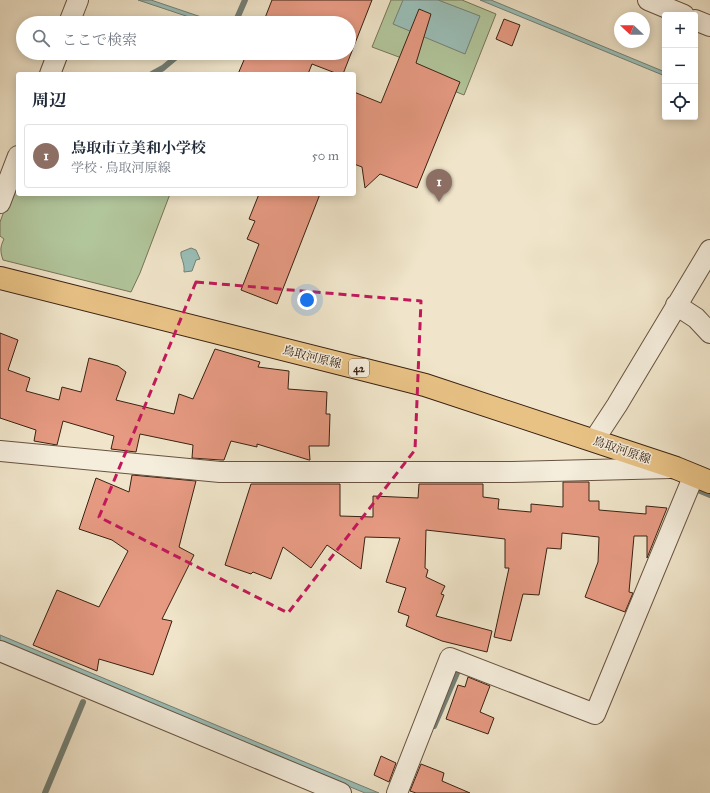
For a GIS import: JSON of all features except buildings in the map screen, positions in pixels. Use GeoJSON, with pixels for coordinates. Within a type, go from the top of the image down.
{"type":"FeatureCollection","features":[{"type":"Feature","properties":{"kind":"main road","name":"鳥取河原線"},"geometry":{"type":"LineString","coordinates":[[0,278],[426,385],[594,440],[693,475]]}},
{"type":"Feature","properties":{"kind":"street"},"geometry":{"type":"LineString","coordinates":[[72,16],[78,0]]}},
{"type":"Feature","properties":{"kind":"street"},"geometry":{"type":"LineString","coordinates":[[648,0],[677,12]]}},
{"type":"Feature","properties":{"kind":"street"},"geometry":{"type":"LineString","coordinates":[[698,21],[710,26]]}},
{"type":"Feature","properties":{"kind":"street"},"geometry":{"type":"LineString","coordinates":[[51,72],[55,60]]}},
{"type":"Feature","properties":{"kind":"street"},"geometry":{"type":"LineString","coordinates":[[0,203],[16,161]]}},
{"type":"Feature","properties":{"kind":"street"},"geometry":{"type":"LineString","coordinates":[[594,440],[617,405],[710,250]]}},
{"type":"Feature","properties":{"kind":"street"},"geometry":{"type":"LineString","coordinates":[[676,305],[696,318],[710,333]]}},
{"type":"Feature","properties":{"kind":"street"},"geometry":{"type":"LineString","coordinates":[[0,451],[220,472],[512,472],[693,475],[595,714],[450,658],[397,793]]}},
{"type":"Feature","properties":{"kind":"street"},"geometry":{"type":"LineString","coordinates":[[0,651],[341,793]]}},
{"type":"Feature","properties":{"kind":"highlighted area"},"geometry":{"type":"Polygon","coordinates":[[[196,282],[421,301],[415,450],[288,613],[99,517],[196,282]]]}},
{"type":"Feature","properties":{"kind":"green space"},"geometry":{"type":"Polygon","coordinates":[[[391,0],[462,0],[496,14],[464,95],[411,74],[415,63],[372,47],[391,0]]]}},
{"type":"Feature","properties":{"kind":"green space"},"geometry":{"type":"Polygon","coordinates":[[[16,178],[16,196],[169,196],[140,273],[131,292],[3,260],[1,249],[4,239],[0,236],[0,222],[16,178]]]}},
{"type":"Feature","properties":{"kind":"water"},"geometry":{"type":"Polygon","coordinates":[[[138,0],[151,0],[198,16],[186,16],[138,0]]]}},
{"type":"Feature","properties":{"kind":"water"},"geometry":{"type":"Polygon","coordinates":[[[403,0],[438,0],[480,16],[465,54],[393,24],[403,0]]]}},
{"type":"Feature","properties":{"kind":"water"},"geometry":{"type":"Polygon","coordinates":[[[480,0],[491,0],[662,71],[662,75],[480,0]]]}},
{"type":"Feature","properties":{"kind":"water"},"geometry":{"type":"Polygon","coordinates":[[[191,248],[196,250],[200,259],[196,260],[192,271],[184,272],[181,252],[191,248]]]}},
{"type":"Feature","properties":{"kind":"water"},"geometry":{"type":"Polygon","coordinates":[[[0,635],[379,793],[365,793],[0,642],[0,635]]]}},
{"type":"Feature","properties":{"kind":"waterway"},"geometry":{"type":"LineString","coordinates":[[238,16],[245,0]]}},
{"type":"Feature","properties":{"kind":"waterway"},"geometry":{"type":"LineString","coordinates":[[156,72],[173,60]]}},
{"type":"Feature","properties":{"kind":"waterway"},"geometry":{"type":"LineString","coordinates":[[698,490],[710,495]]}},
{"type":"Feature","properties":{"kind":"waterway"},"geometry":{"type":"LineString","coordinates":[[434,726],[460,666],[461,667]]}},
{"type":"Feature","properties":{"kind":"waterway"},"geometry":{"type":"LineString","coordinates":[[45,793],[83,702]]}},
{"type":"Feature","properties":{"kind":"place","name":"鳥取市立美和小学校"},"geometry":{"type":"Point","coordinates":[439,202]}}]}
